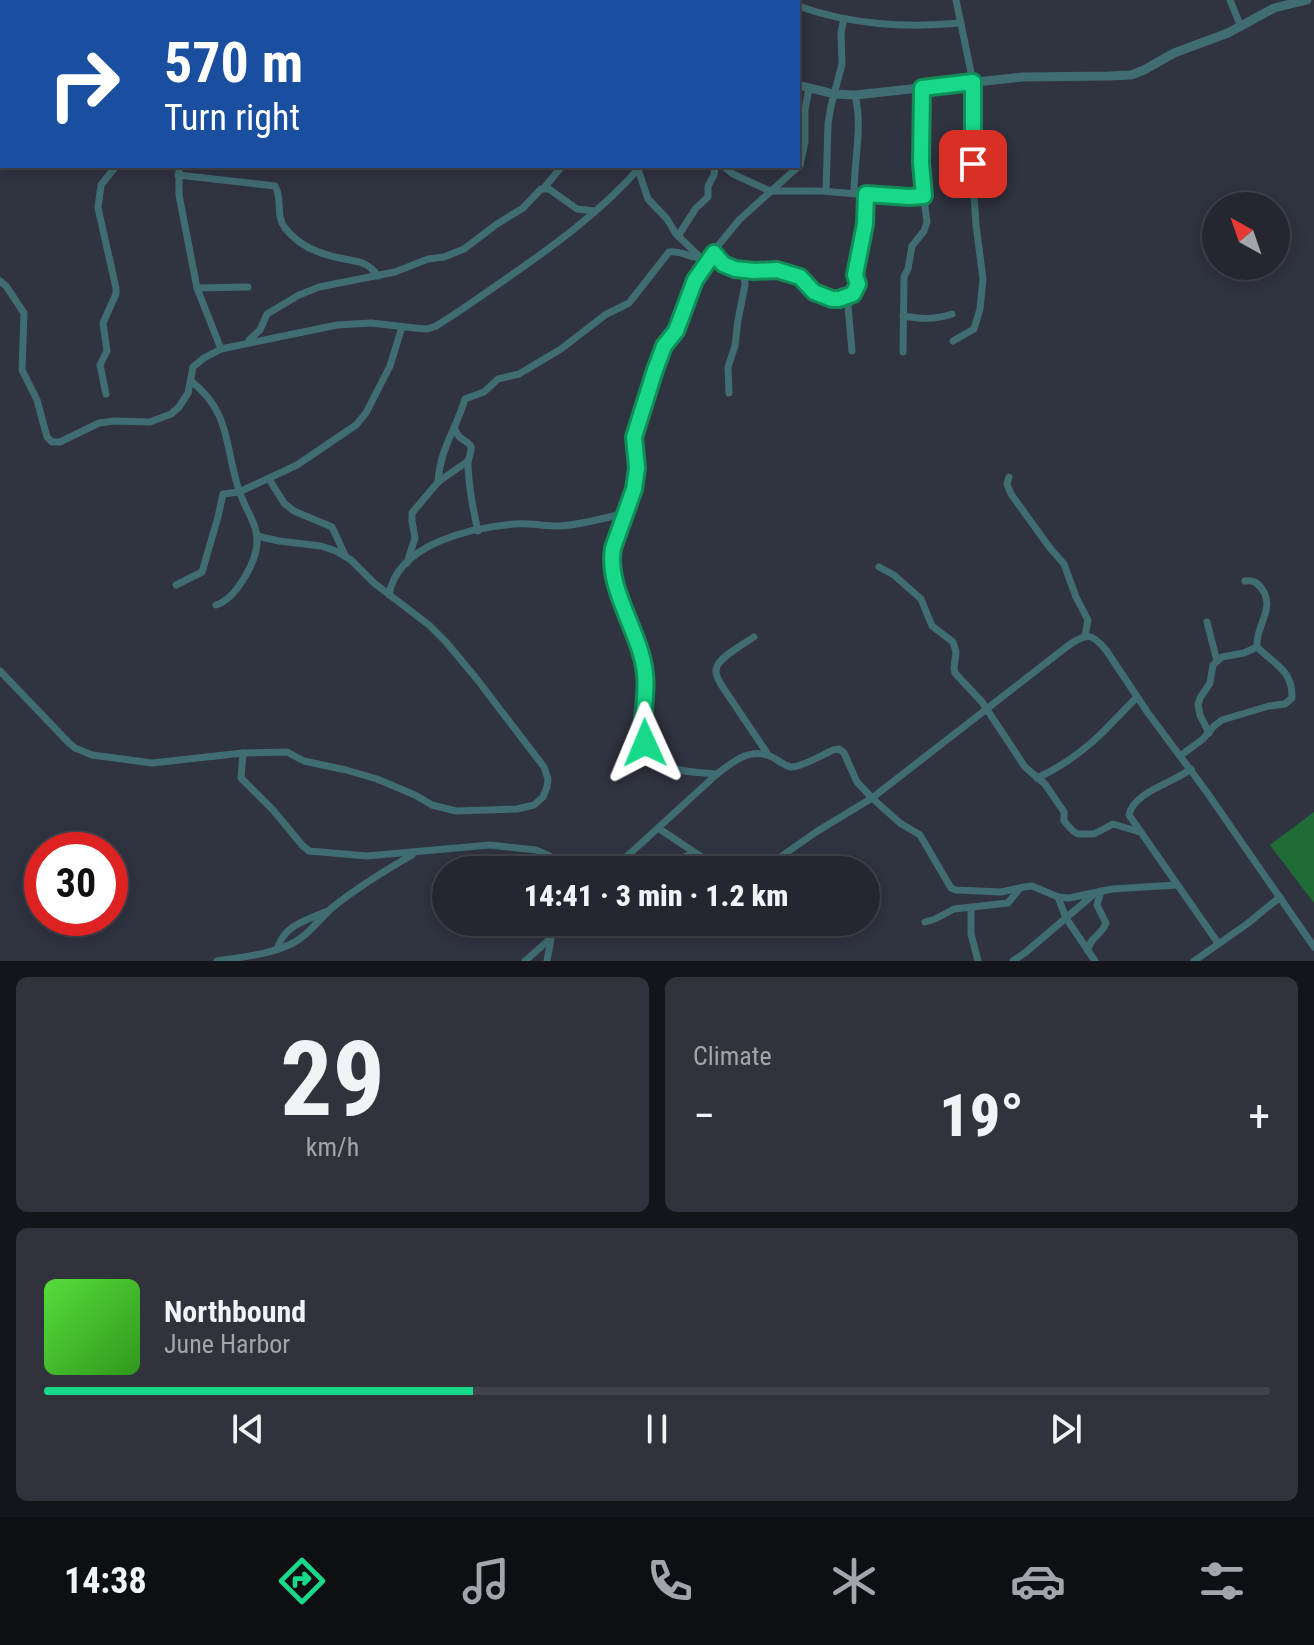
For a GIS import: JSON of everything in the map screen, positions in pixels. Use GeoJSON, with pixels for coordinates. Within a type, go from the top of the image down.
{"type":"FeatureCollection","features":[{"type":"Feature","properties":{"kind":"street"},"geometry":{"type":"LineString","coordinates":[[953,341],[971,332],[976,323],[983,279],[973,181],[973,82],[956,0]]}},
{"type":"Feature","properties":{"kind":"street"},"geometry":{"type":"LineString","coordinates":[[1230,0],[1241,27]]}},
{"type":"Feature","properties":{"kind":"street"},"geometry":{"type":"LineString","coordinates":[[800,86],[834,94],[855,95],[1023,77],[1131,75],[1174,53],[1241,27],[1274,8],[1307,0]]}},
{"type":"Feature","properties":{"kind":"street"},"geometry":{"type":"LineString","coordinates":[[800,9],[895,26],[961,23]]}},
{"type":"Feature","properties":{"kind":"street"},"geometry":{"type":"LineString","coordinates":[[826,191],[828,124],[842,64],[841,32],[844,19]]}},
{"type":"Feature","properties":{"kind":"street"},"geometry":{"type":"LineString","coordinates":[[800,165],[809,88]]}},
{"type":"Feature","properties":{"kind":"street"},"geometry":{"type":"LineString","coordinates":[[903,352],[904,277],[912,246],[927,222],[921,163],[922,88]]}},
{"type":"Feature","properties":{"kind":"street"},"geometry":{"type":"LineString","coordinates":[[854,193],[859,116],[855,95]]}},
{"type":"Feature","properties":{"kind":"street"},"geometry":{"type":"LineString","coordinates":[[106,394],[100,365],[107,351],[103,323],[116,288],[99,218],[98,199],[102,182],[114,168]]}},
{"type":"Feature","properties":{"kind":"street"},"geometry":{"type":"LineString","coordinates":[[248,342],[260,330],[267,314],[299,295],[319,287],[395,272],[464,249],[523,208],[560,168]]}},
{"type":"Feature","properties":{"kind":"street"},"geometry":{"type":"LineString","coordinates":[[0,281],[24,313],[22,370],[37,400],[47,437],[52,442],[69,439],[99,423],[150,422],[171,414],[184,400],[196,363],[221,349],[350,323],[427,329],[445,321],[549,249],[595,211],[639,168],[648,199],[677,235],[708,257],[744,270],[777,270],[800,277],[814,292],[832,299],[853,294]]}},
{"type":"Feature","properties":{"kind":"street"},"geometry":{"type":"LineString","coordinates":[[674,251],[677,235],[708,197],[708,186],[715,168]]}},
{"type":"Feature","properties":{"kind":"street"},"geometry":{"type":"LineString","coordinates":[[726,168],[770,191],[924,196]]}},
{"type":"Feature","properties":{"kind":"street"},"geometry":{"type":"LineString","coordinates":[[717,774],[668,766],[652,755],[645,743],[642,726],[645,673],[611,566],[613,548],[637,475],[634,437],[642,408],[660,356],[676,331],[690,291],[708,257],[790,169]]}},
{"type":"Feature","properties":{"kind":"street"},"geometry":{"type":"LineString","coordinates":[[221,349],[197,288],[179,195],[179,171],[275,186],[282,223],[294,238],[317,253],[362,261],[378,276]]}},
{"type":"Feature","properties":{"kind":"street"},"geometry":{"type":"LineString","coordinates":[[544,188],[577,209],[595,211]]}},
{"type":"Feature","properties":{"kind":"street"},"geometry":{"type":"LineString","coordinates":[[852,351],[848,306],[858,284],[855,275],[865,224],[866,194]]}},
{"type":"Feature","properties":{"kind":"street"},"geometry":{"type":"LineString","coordinates":[[438,482],[441,457],[465,399],[484,392],[498,379],[519,374],[561,349],[605,315],[629,303],[666,255],[674,251],[708,257]]}},
{"type":"Feature","properties":{"kind":"street"},"geometry":{"type":"LineString","coordinates":[[729,393],[728,367],[735,346],[744,292],[744,270]]}},
{"type":"Feature","properties":{"kind":"street"},"geometry":{"type":"LineString","coordinates":[[197,288],[248,287]]}},
{"type":"Feature","properties":{"kind":"street"},"geometry":{"type":"LineString","coordinates":[[903,316],[937,319],[952,314]]}},
{"type":"Feature","properties":{"kind":"street"},"geometry":{"type":"LineString","coordinates":[[176,585],[202,572],[223,494],[239,492],[297,465],[361,420],[390,366],[402,327]]}},
{"type":"Feature","properties":{"kind":"street"},"geometry":{"type":"LineString","coordinates":[[191,381],[209,400],[224,424],[239,492],[257,536],[254,554],[240,585],[224,603],[216,605]]}},
{"type":"Feature","properties":{"kind":"street"},"geometry":{"type":"LineString","coordinates":[[455,427],[458,437],[470,445],[468,461],[472,505],[478,531]]}},
{"type":"Feature","properties":{"kind":"street"},"geometry":{"type":"LineString","coordinates":[[407,563],[415,538],[412,513],[438,482],[468,461]]}},
{"type":"Feature","properties":{"kind":"street"},"geometry":{"type":"LineString","coordinates":[[1009,477],[1007,484],[1011,494],[1064,564],[1088,620],[1085,636]]}},
{"type":"Feature","properties":{"kind":"street"},"geometry":{"type":"LineString","coordinates":[[269,479],[284,503],[294,511],[332,527],[345,555]]}},
{"type":"Feature","properties":{"kind":"street"},"geometry":{"type":"LineString","coordinates":[[389,595],[396,575],[407,563],[442,540],[517,524],[559,526],[626,513]]}},
{"type":"Feature","properties":{"kind":"street"},"geometry":{"type":"LineString","coordinates":[[0,671],[69,743],[84,753],[152,763],[243,753],[287,752],[304,761],[377,779],[432,805],[456,811],[517,809],[534,805],[543,797],[548,779],[544,767],[476,678],[429,625],[389,595],[345,555],[321,546],[257,536]]}},
{"type":"Feature","properties":{"kind":"street"},"geometry":{"type":"LineString","coordinates":[[879,567],[894,575],[921,599],[932,626],[956,647],[955,673],[986,708],[1025,767],[1045,784],[1064,812],[1064,821],[1073,831],[1094,834],[1113,824],[1140,832]]}},
{"type":"Feature","properties":{"kind":"street"},"geometry":{"type":"LineString","coordinates":[[1180,756],[1225,719],[1292,700],[1288,677],[1257,647],[1256,638],[1267,600],[1265,593],[1252,580],[1245,581]]}},
{"type":"Feature","properties":{"kind":"street"},"geometry":{"type":"LineString","coordinates":[[1207,622],[1217,661]]}},
{"type":"Feature","properties":{"kind":"street"},"geometry":{"type":"LineString","coordinates":[[782,856],[872,798],[1069,645],[1091,636],[1099,642],[1191,769],[1314,947]]}},
{"type":"Feature","properties":{"kind":"street"},"geometry":{"type":"LineString","coordinates":[[754,637],[717,664],[716,673],[769,755]]}},
{"type":"Feature","properties":{"kind":"street"},"geometry":{"type":"LineString","coordinates":[[1209,733],[1198,705],[1210,683],[1212,668],[1222,657],[1238,655],[1257,647]]}},
{"type":"Feature","properties":{"kind":"street"},"geometry":{"type":"LineString","coordinates":[[1037,778],[1084,748],[1137,697]]}},
{"type":"Feature","properties":{"kind":"street"},"geometry":{"type":"LineString","coordinates":[[627,856],[717,774],[745,755],[753,752],[769,755],[787,766],[795,767],[835,748],[844,753],[857,782],[872,798],[900,823],[920,835],[951,888],[994,893],[1032,886],[1058,897],[1069,898],[1177,885]]}},
{"type":"Feature","properties":{"kind":"street"},"geometry":{"type":"LineString","coordinates":[[243,753],[241,778],[309,851],[367,856],[490,845],[536,850],[549,856]]}},
{"type":"Feature","properties":{"kind":"street"},"geometry":{"type":"LineString","coordinates":[[1191,769],[1158,787],[1130,808],[1129,815],[1218,943]]}},
{"type":"Feature","properties":{"kind":"street"},"geometry":{"type":"LineString","coordinates":[[658,828],[699,856]]}},
{"type":"Feature","properties":{"kind":"street"},"geometry":{"type":"LineString","coordinates":[[687,856],[694,853]]}},
{"type":"Feature","properties":{"kind":"street"},"geometry":{"type":"LineString","coordinates":[[217,961],[276,950],[302,937],[330,910],[377,875],[414,854]]}},
{"type":"Feature","properties":{"kind":"street"},"geometry":{"type":"LineString","coordinates":[[925,922],[954,909],[1008,903],[1020,888]]}},
{"type":"Feature","properties":{"kind":"street"},"geometry":{"type":"LineString","coordinates":[[1013,961],[1099,892]]}},
{"type":"Feature","properties":{"kind":"street"},"geometry":{"type":"LineString","coordinates":[[1088,950],[1090,942],[1106,923],[1097,905],[1099,892]]}},
{"type":"Feature","properties":{"kind":"street"},"geometry":{"type":"LineString","coordinates":[[1058,897],[1066,918],[1095,961]]}},
{"type":"Feature","properties":{"kind":"street"},"geometry":{"type":"LineString","coordinates":[[1194,961],[1280,897]]}},
{"type":"Feature","properties":{"kind":"street"},"geometry":{"type":"LineString","coordinates":[[971,907],[971,934],[978,961]]}},
{"type":"Feature","properties":{"kind":"street"},"geometry":{"type":"LineString","coordinates":[[276,950],[287,931],[330,910]]}},
{"type":"Feature","properties":{"kind":"street"},"geometry":{"type":"LineString","coordinates":[[525,961],[551,938]]}},
{"type":"Feature","properties":{"kind":"street"},"geometry":{"type":"LineString","coordinates":[[547,961],[551,938]]}},
{"type":"Feature","properties":{"kind":"green space"},"geometry":{"type":"Polygon","coordinates":[[[1314,812],[1314,903],[1270,845],[1314,812]]]}},
{"type":"Feature","properties":{"kind":"route"},"geometry":{"type":"LineString","coordinates":[[645,743],[642,733],[645,673],[612,572],[611,558],[637,475],[634,437],[642,408],[664,346],[676,331],[695,280],[714,253],[723,264],[735,269],[777,270],[800,277],[814,292],[832,299],[853,294],[858,284],[855,275],[864,236],[866,194],[924,196],[921,176],[922,88],[973,82],[973,164]]}}]}
